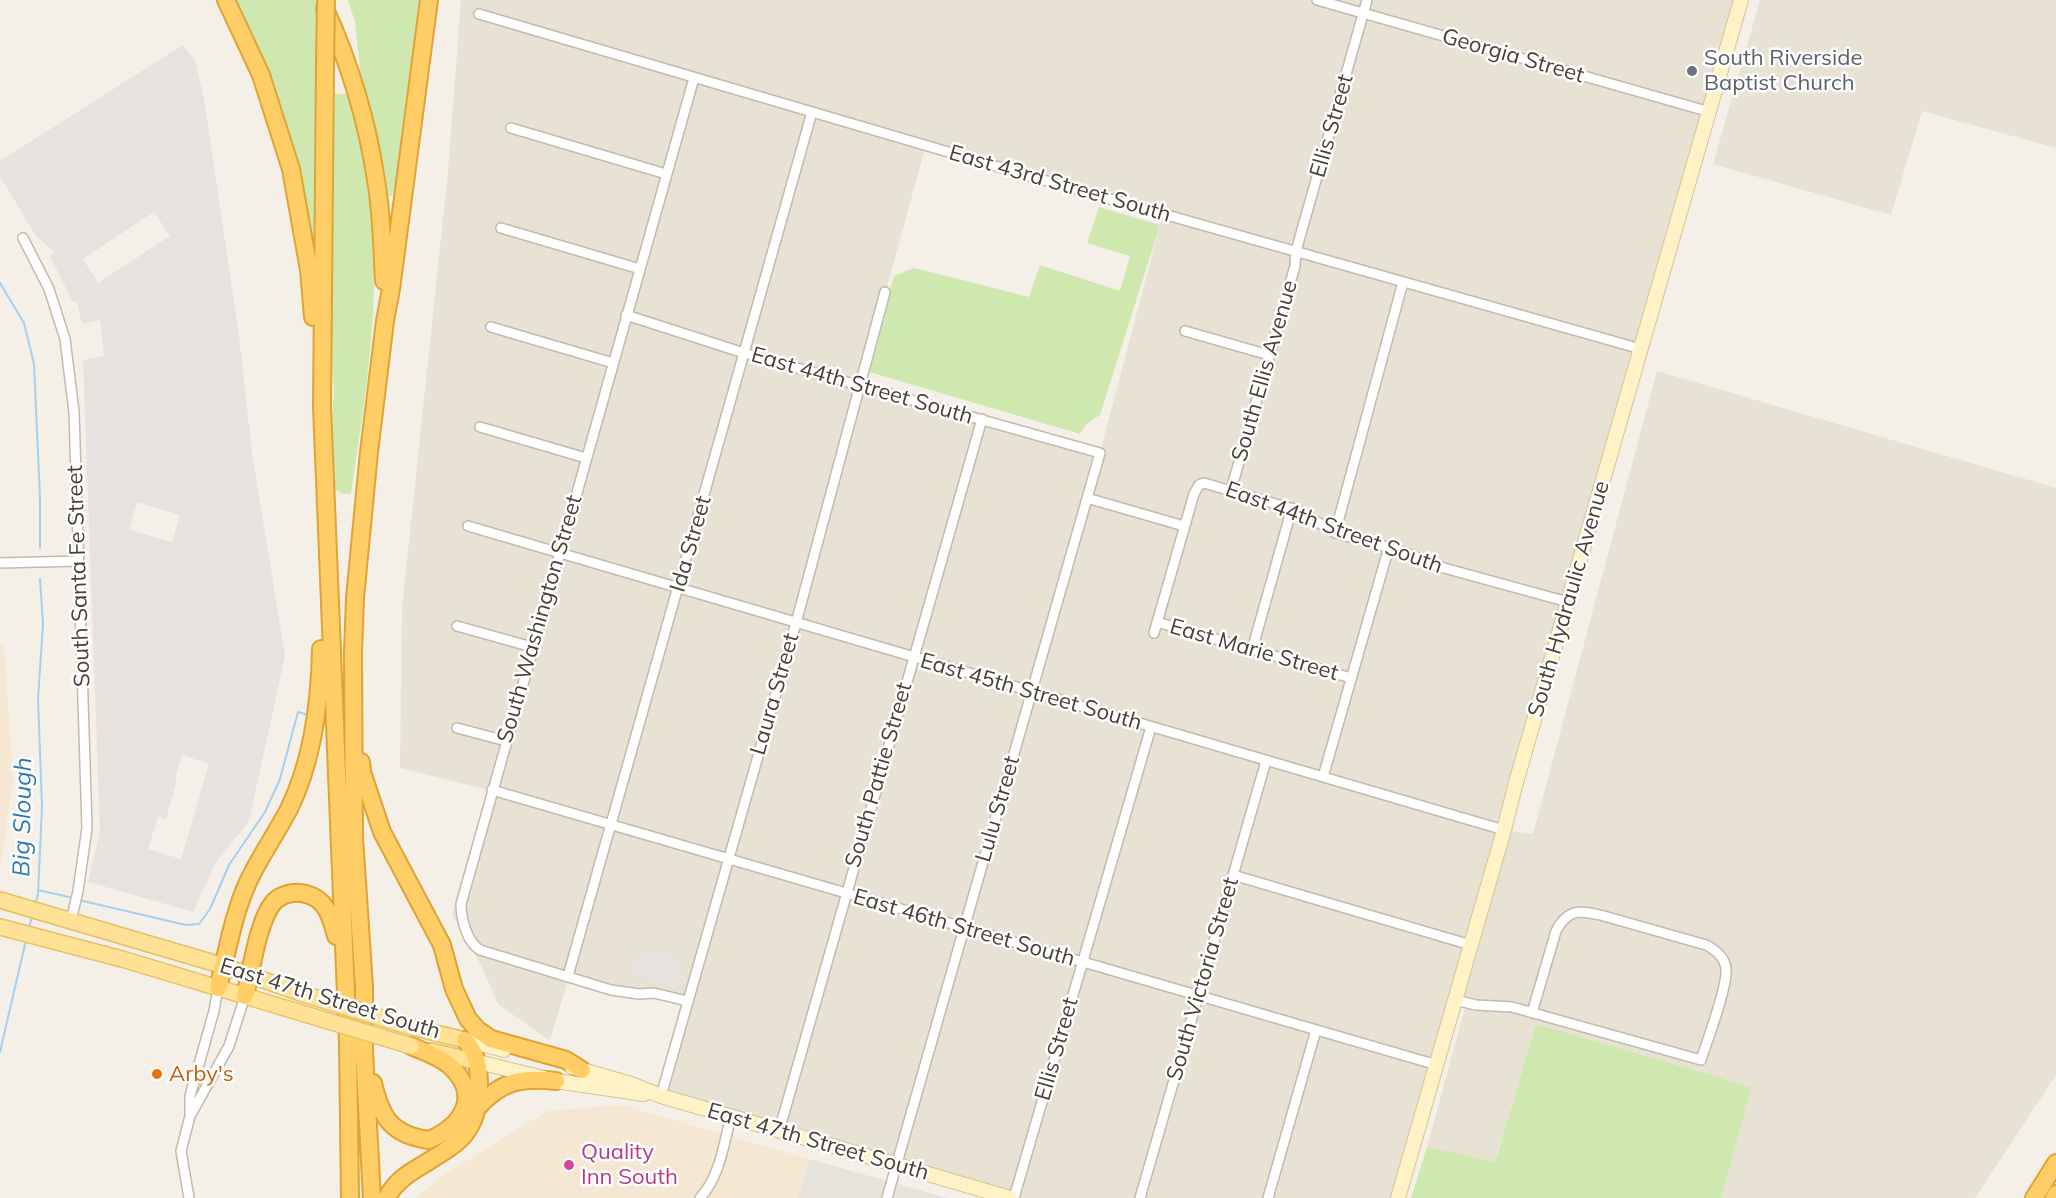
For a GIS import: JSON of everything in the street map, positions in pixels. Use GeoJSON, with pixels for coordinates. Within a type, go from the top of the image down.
{"type":"FeatureCollection","features":[{"type":"Feature","properties":{"kind":"highway"},"geometry":{"type":"LineString","coordinates":[[226,0],[261,75],[291,170],[309,270],[322,407]]}},
{"type":"Feature","properties":{"kind":"highway"},"geometry":{"type":"LineString","coordinates":[[321,0],[351,70],[369,141],[380,214],[385,321]]}},
{"type":"Feature","properties":{"kind":"highway"},"geometry":{"type":"LineString","coordinates":[[326,0],[322,407],[348,1043],[350,1198]]}},
{"type":"Feature","properties":{"kind":"highway"},"geometry":{"type":"LineString","coordinates":[[372,1198],[364,1051],[364,987],[354,837],[355,598],[385,321],[429,0]]}},
{"type":"Feature","properties":{"kind":"highway"},"geometry":{"type":"LineString","coordinates":[[218,987],[248,883],[289,810],[304,772],[314,732],[321,664],[325,486]]}},
{"type":"Feature","properties":{"kind":"highway"},"geometry":{"type":"LineString","coordinates":[[353,698],[362,772],[382,832],[442,945],[454,988],[468,1019],[491,1039],[566,1060],[582,1070]]}},
{"type":"Feature","properties":{"kind":"highway"},"geometry":{"type":"LineString","coordinates":[[245,996],[259,936],[273,903],[285,895],[295,892],[308,894],[321,902],[329,913],[344,960]]}},
{"type":"Feature","properties":{"kind":"highway"},"geometry":{"type":"LineString","coordinates":[[387,1198],[399,1182],[456,1143],[474,1122],[477,1108],[478,1062],[465,1040]]}},
{"type":"Feature","properties":{"kind":"highway"},"geometry":{"type":"LineString","coordinates":[[364,1051],[378,1105],[390,1124],[403,1134],[429,1140],[452,1128],[466,1104],[466,1092],[463,1081],[449,1065],[411,1046]]}},
{"type":"Feature","properties":{"kind":"highway"},"geometry":{"type":"LineString","coordinates":[[477,1108],[494,1091],[511,1082],[537,1079],[556,1081]]}},
{"type":"Feature","properties":{"kind":"highway"},"geometry":{"type":"LineString","coordinates":[[2034,1198],[2056,1163]]}},
{"type":"Feature","properties":{"kind":"main road","name":"East 47th Street South"},"geometry":{"type":"LineString","coordinates":[[7,902],[224,966],[303,994],[411,1027],[465,1040]]}},
{"type":"Feature","properties":{"kind":"main road","name":"East 47th Street South"},"geometry":{"type":"LineString","coordinates":[[3,928],[122,959],[411,1046],[478,1062]]}},
{"type":"Feature","properties":{"kind":"street","name":"Georgia Street"},"geometry":{"type":"LineString","coordinates":[[1317,0],[1710,112]]}},
{"type":"Feature","properties":{"kind":"street","name":"Ellis Street"},"geometry":{"type":"LineString","coordinates":[[1296,251],[1367,0]]}},
{"type":"Feature","properties":{"kind":"street","name":"South Hydraulic Avenue"},"geometry":{"type":"LineString","coordinates":[[1398,1198],[1741,0]]}},
{"type":"Feature","properties":{"kind":"street","name":"East 43rd Street South"},"geometry":{"type":"LineString","coordinates":[[479,14],[1057,184],[1641,350]]}},
{"type":"Feature","properties":{"kind":"street","name":"South Washington Street"},"geometry":{"type":"LineString","coordinates":[[687,1001],[654,993],[639,994],[611,990],[480,950],[470,941],[461,904],[694,78]]}},
{"type":"Feature","properties":{"kind":"street","name":"Ida Street"},"geometry":{"type":"LineString","coordinates":[[568,976],[812,112]]}},
{"type":"Feature","properties":{"kind":"street"},"geometry":{"type":"LineString","coordinates":[[511,128],[666,174]]}},
{"type":"Feature","properties":{"kind":"street"},"geometry":{"type":"LineString","coordinates":[[501,228],[639,268]]}},
{"type":"Feature","properties":{"kind":"street","name":"South Santa Fe Street"},"geometry":{"type":"LineString","coordinates":[[23,238],[49,289],[65,339],[74,412],[87,828],[78,891],[64,919]]}},
{"type":"Feature","properties":{"kind":"street","name":"South Ellis Avenue"},"geometry":{"type":"LineString","coordinates":[[1231,490],[1295,266],[1296,251]]}},
{"type":"Feature","properties":{"kind":"street"},"geometry":{"type":"LineString","coordinates":[[1335,533],[1403,282]]}},
{"type":"Feature","properties":{"kind":"street","name":"Laura Street"},"geometry":{"type":"LineString","coordinates":[[661,1096],[859,396],[859,386],[885,292]]}},
{"type":"Feature","properties":{"kind":"street","name":"East 44th Street South"},"geometry":{"type":"LineString","coordinates":[[626,315],[744,353],[1100,453]]}},
{"type":"Feature","properties":{"kind":"street"},"geometry":{"type":"LineString","coordinates":[[490,327],[613,363]]}},
{"type":"Feature","properties":{"kind":"street"},"geometry":{"type":"LineString","coordinates":[[1185,331],[1269,355]]}},
{"type":"Feature","properties":{"kind":"street","name":"South Pattie Street"},"geometry":{"type":"LineString","coordinates":[[779,1131],[982,420]]}},
{"type":"Feature","properties":{"kind":"street"},"geometry":{"type":"LineString","coordinates":[[480,427],[586,458]]}},
{"type":"Feature","properties":{"kind":"street","name":"Lulu Street"},"geometry":{"type":"LineString","coordinates":[[887,1198],[1100,453]]}},
{"type":"Feature","properties":{"kind":"street","name":"East 44th Street South"},"geometry":{"type":"LineString","coordinates":[[1184,526],[1196,489],[1204,483],[1292,508],[1314,518],[1335,533],[1389,547],[1444,568],[1568,602]]}},
{"type":"Feature","properties":{"kind":"street"},"geometry":{"type":"LineString","coordinates":[[1087,498],[1184,526],[1154,633]]}},
{"type":"Feature","properties":{"kind":"street"},"geometry":{"type":"LineString","coordinates":[[1252,650],[1292,508]]}},
{"type":"Feature","properties":{"kind":"street","name":"East 45th Street South"},"geometry":{"type":"LineString","coordinates":[[468,526],[1504,830]]}},
{"type":"Feature","properties":{"kind":"street"},"geometry":{"type":"LineString","coordinates":[[1323,777],[1389,547]]}},
{"type":"Feature","properties":{"kind":"street"},"geometry":{"type":"LineString","coordinates":[[0,563],[78,561]]}},
{"type":"Feature","properties":{"kind":"street","name":"East Marie Street"},"geometry":{"type":"LineString","coordinates":[[1157,622],[1351,678]]}},
{"type":"Feature","properties":{"kind":"street"},"geometry":{"type":"LineString","coordinates":[[457,626],[532,647]]}},
{"type":"Feature","properties":{"kind":"street"},"geometry":{"type":"LineString","coordinates":[[457,728],[506,741]]}},
{"type":"Feature","properties":{"kind":"street","name":"Ellis Street"},"geometry":{"type":"LineString","coordinates":[[1012,1198],[1151,728]]}},
{"type":"Feature","properties":{"kind":"street","name":"South Victoria Street"},"geometry":{"type":"LineString","coordinates":[[1140,1198],[1266,761]]}},
{"type":"Feature","properties":{"kind":"street","name":"East 46th Street South"},"geometry":{"type":"LineString","coordinates":[[492,790],[1437,1065]]}},
{"type":"Feature","properties":{"kind":"street"},"geometry":{"type":"LineString","coordinates":[[1233,875],[1471,945]]}},
{"type":"Feature","properties":{"kind":"street"},"geometry":{"type":"LineString","coordinates":[[1455,1000],[1476,1005],[1512,1008],[1701,1060],[1725,980],[1726,969],[1720,956],[1706,945],[1604,916],[1581,912],[1568,915],[1556,931],[1532,1013]]}},
{"type":"Feature","properties":{"kind":"street"},"geometry":{"type":"LineString","coordinates":[[190,1116],[189,1096],[218,987]]}},
{"type":"Feature","properties":{"kind":"street"},"geometry":{"type":"LineString","coordinates":[[189,1198],[181,1150],[190,1116],[229,1046],[245,996]]}},
{"type":"Feature","properties":{"kind":"street"},"geometry":{"type":"LineString","coordinates":[[1268,1198],[1316,1030]]}},
{"type":"Feature","properties":{"kind":"street","name":"East 47th Street South"},"geometry":{"type":"LineString","coordinates":[[465,1040],[631,1084],[661,1096],[1012,1198]]}},
{"type":"Feature","properties":{"kind":"street","name":"East 47th Street South"},"geometry":{"type":"LineString","coordinates":[[478,1062],[556,1081],[661,1096]]}},
{"type":"Feature","properties":{"kind":"street"},"geometry":{"type":"LineString","coordinates":[[700,1198],[708,1189],[719,1162],[731,1116]]}},
{"type":"Feature","properties":{"kind":"shaded area"},"geometry":{"type":"Polygon","coordinates":[[[461,0],[1741,0],[1504,830],[1533,834],[1657,371],[2056,488],[2056,1075],[1975,1198],[1721,1198],[1752,1087],[1536,1024],[1494,1163],[1427,1147],[1466,1004],[1455,1000],[1398,1198],[1011,1198],[661,1096],[687,1001],[569,976],[550,1041],[498,1004],[482,967],[452,914],[492,791],[400,768],[402,608],[448,171],[461,0]],[[926,145],[860,386],[1100,452],[1163,214],[926,145]]]}},
{"type":"Feature","properties":{"kind":"shaded area"},"geometry":{"type":"Polygon","coordinates":[[[1760,0],[2056,0],[2056,148],[1922,111],[1891,215],[1713,164],[1760,0]]]}},
{"type":"Feature","properties":{"kind":"shaded area"},"geometry":{"type":"Polygon","coordinates":[[[183,45],[195,60],[204,99],[239,336],[252,453],[285,656],[249,821],[215,864],[193,912],[88,882],[100,832],[83,360],[104,356],[100,320],[82,324],[77,302],[73,302],[50,256],[54,254],[52,250],[36,236],[0,176],[0,161],[183,45]],[[154,212],[83,259],[98,283],[170,236],[154,212]],[[137,502],[129,530],[172,542],[180,515],[137,502]],[[182,755],[175,779],[177,780],[166,819],[158,817],[148,849],[181,859],[209,764],[182,755]]]}},
{"type":"Feature","properties":{"kind":"shaded area"},"geometry":{"type":"Polygon","coordinates":[[[4,644],[13,779],[0,869],[0,646],[4,644]]]}},
{"type":"Feature","properties":{"kind":"shaded area"},"geometry":{"type":"Polygon","coordinates":[[[641,948],[684,961],[676,987],[633,974],[641,948]]]}},
{"type":"Feature","properties":{"kind":"shaded area"},"geometry":{"type":"Polygon","coordinates":[[[622,1105],[809,1159],[798,1198],[415,1198],[441,1177],[547,1111],[622,1105]]]}},
{"type":"Feature","properties":{"kind":"shaded area"},"geometry":{"type":"Polygon","coordinates":[[[809,1159],[947,1198],[798,1198],[809,1159]]]}},
{"type":"Feature","properties":{"kind":"green space"},"geometry":{"type":"Polygon","coordinates":[[[236,0],[315,0],[318,6],[314,241],[301,179],[284,118],[263,58],[236,0]]]}},
{"type":"Feature","properties":{"kind":"green space"},"geometry":{"type":"Polygon","coordinates":[[[348,0],[419,0],[397,179],[392,196],[389,196],[383,159],[360,69],[355,22],[348,0]]]}},
{"type":"Feature","properties":{"kind":"green space"},"geometry":{"type":"Polygon","coordinates":[[[332,94],[349,94],[365,175],[374,257],[371,346],[351,494],[342,494],[335,489],[332,420],[334,392],[329,314],[332,94]]]}},
{"type":"Feature","properties":{"kind":"green space"},"geometry":{"type":"Polygon","coordinates":[[[1099,207],[1160,225],[1100,415],[1086,424],[1080,434],[866,371],[894,276],[914,268],[1029,297],[1040,265],[1120,291],[1130,256],[1087,243],[1099,207]]]}},
{"type":"Feature","properties":{"kind":"green space"},"geometry":{"type":"Polygon","coordinates":[[[1536,1024],[1752,1087],[1721,1198],[1411,1198],[1427,1147],[1495,1162],[1536,1024]]]}},
{"type":"Feature","properties":{"kind":"waterway","name":"Big Slough"},"geometry":{"type":"LineString","coordinates":[[0,283],[24,323],[34,364],[40,548]]}},
{"type":"Feature","properties":{"kind":"waterway","name":"Big Slough"},"geometry":{"type":"LineString","coordinates":[[35,905],[38,894],[42,807],[38,699],[43,624],[40,579]]}},
{"type":"Feature","properties":{"kind":"waterway"},"geometry":{"type":"LineString","coordinates":[[83,901],[186,925],[199,924],[210,909],[229,865],[265,812],[280,779],[298,712],[305,714]]}},
{"type":"Feature","properties":{"kind":"waterway"},"geometry":{"type":"LineString","coordinates":[[38,890],[69,897]]}},
{"type":"Feature","properties":{"kind":"waterway","name":"Big Slough"},"geometry":{"type":"LineString","coordinates":[[29,928],[32,917]]}},
{"type":"Feature","properties":{"kind":"waterway","name":"Big Slough"},"geometry":{"type":"LineString","coordinates":[[0,1052],[26,940]]}},
{"type":"Feature","properties":{"kind":"place","name":"South Riverside Baptist Church"},"geometry":{"type":"Point","coordinates":[1692,71]}},
{"type":"Feature","properties":{"kind":"place","name":"Arby's"},"geometry":{"type":"Point","coordinates":[157,1074]}},
{"type":"Feature","properties":{"kind":"place","name":"Quality Inn South"},"geometry":{"type":"Point","coordinates":[569,1165]}}]}
